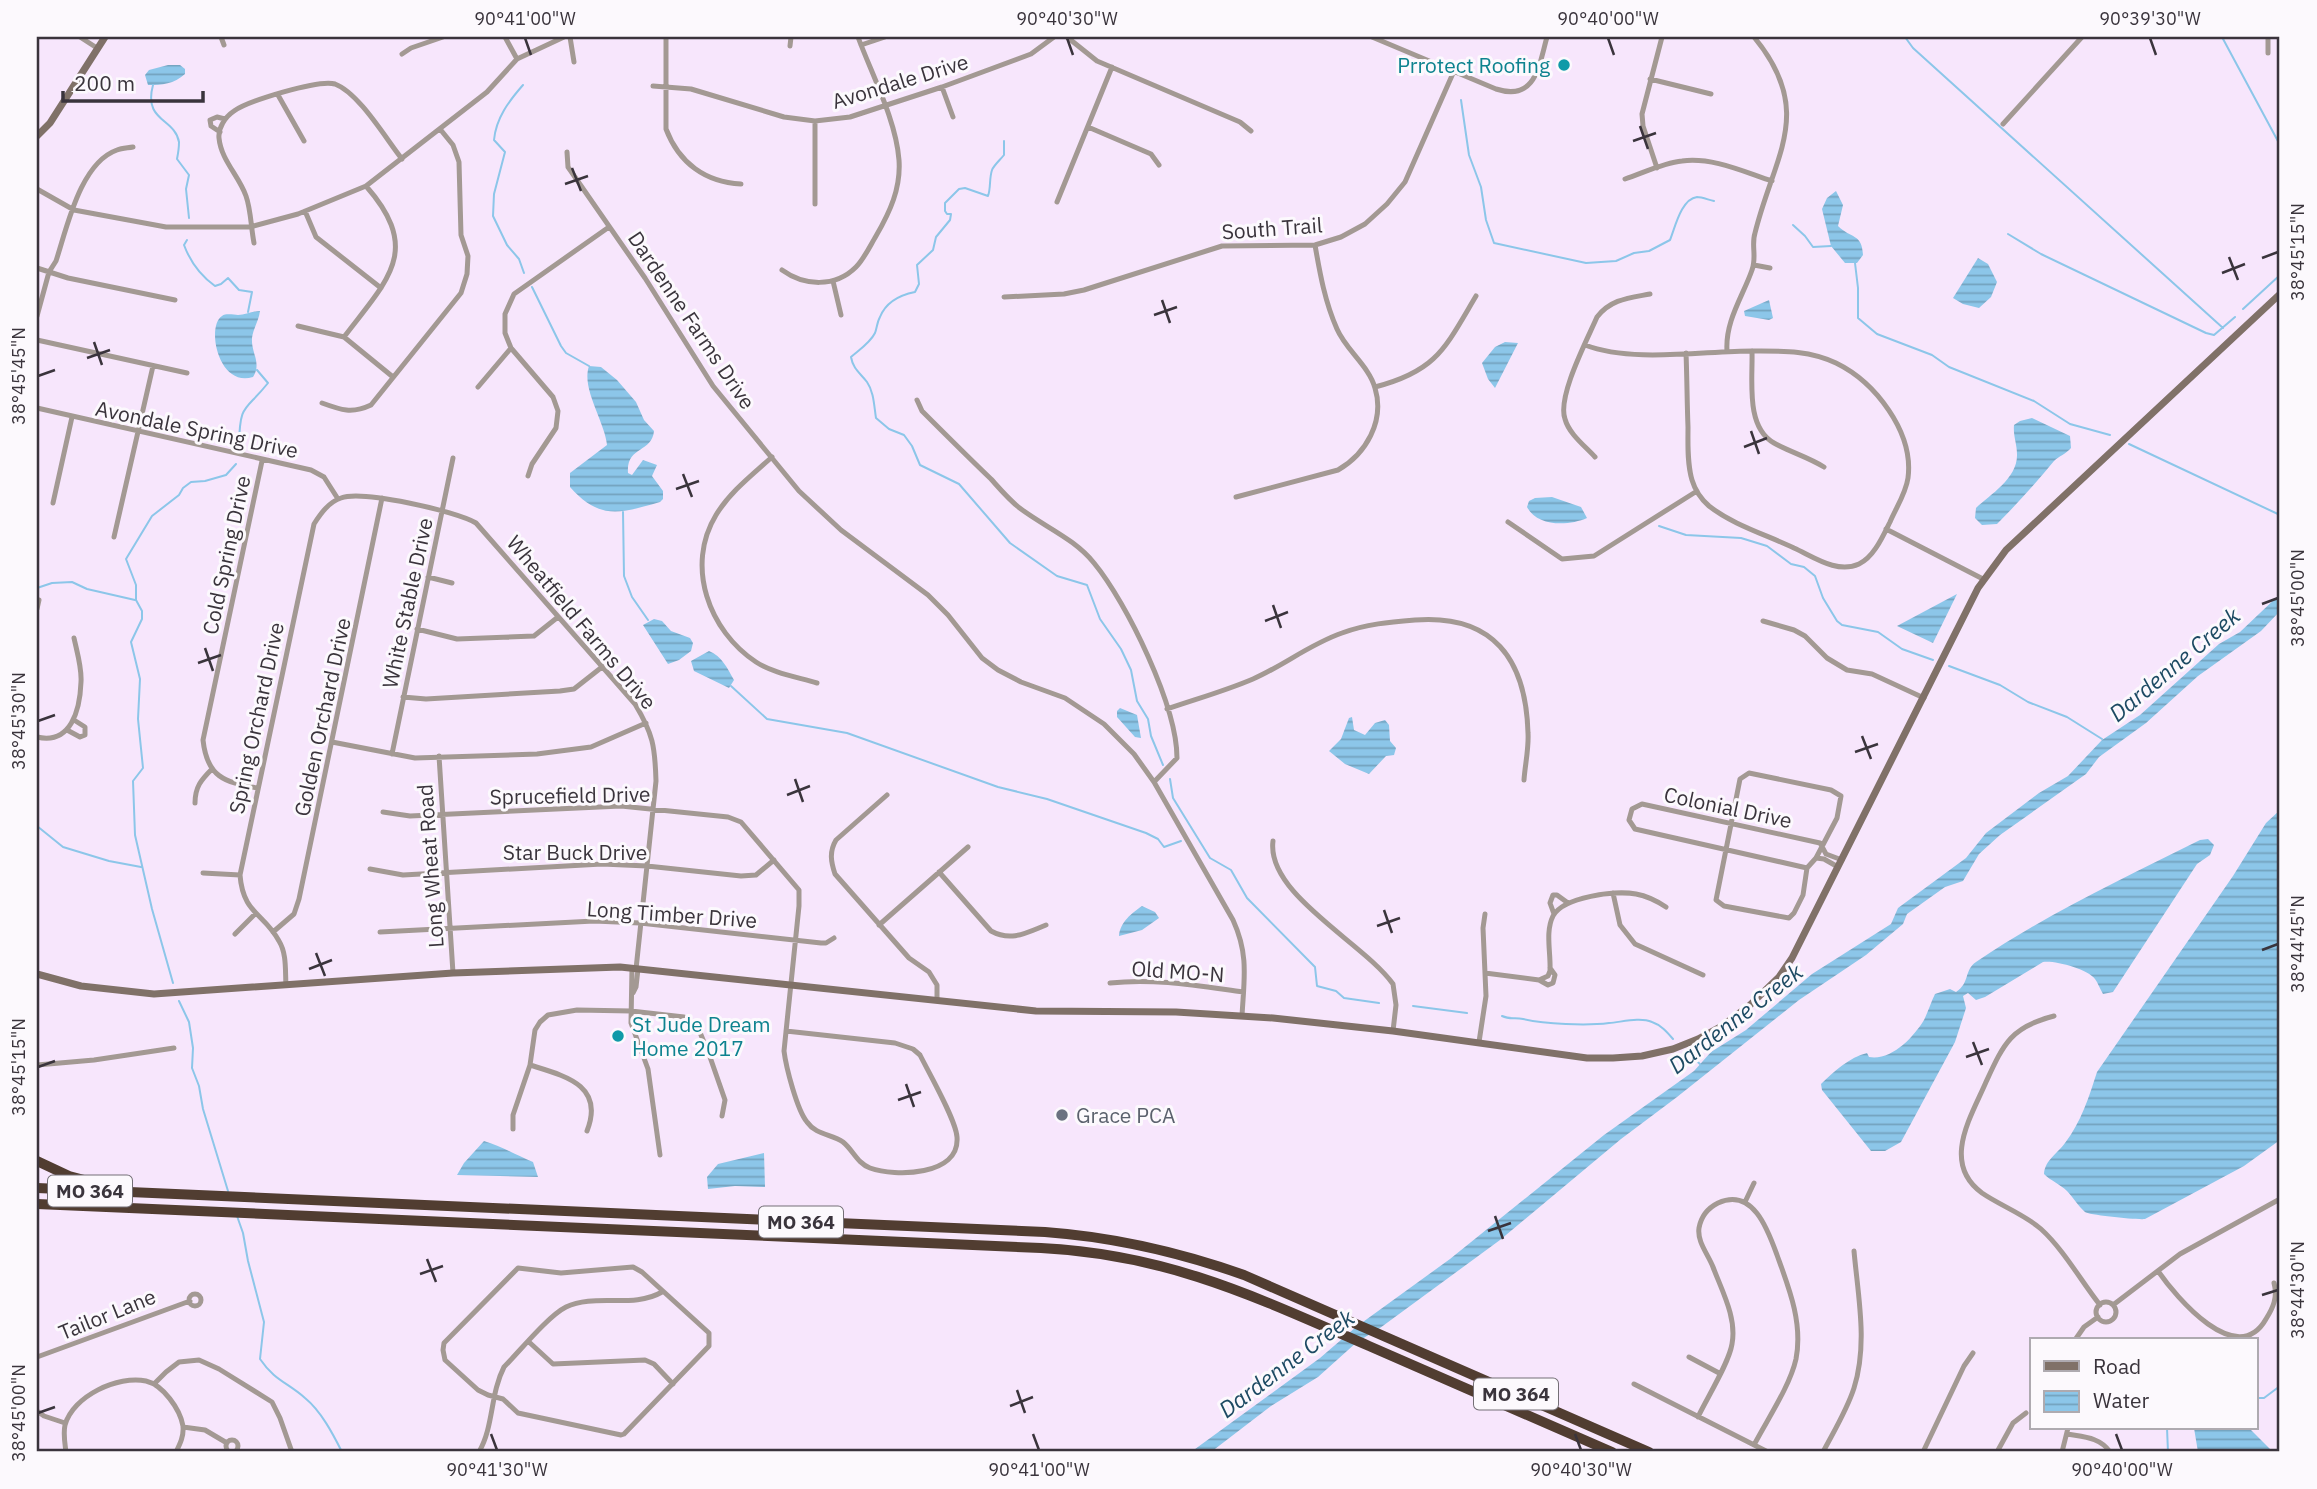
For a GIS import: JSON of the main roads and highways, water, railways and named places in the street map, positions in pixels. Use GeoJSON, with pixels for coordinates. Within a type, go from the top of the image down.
{"type":"FeatureCollection","features":[{"type":"Feature","properties":{"kind":"highway"},"geometry":{"type":"LineString","coordinates":[[37,1161],[81,1180],[142,1193]]}},
{"type":"Feature","properties":{"kind":"highway","name":"MO 364"},"geometry":{"type":"LineString","coordinates":[[37,1188],[1087,1236],[1195,1258],[1244,1275],[1649,1452]]}},
{"type":"Feature","properties":{"kind":"highway","name":"MO 364"},"geometry":{"type":"LineString","coordinates":[[37,1204],[1084,1251],[1159,1264],[1209,1279],[1612,1452]]}},
{"type":"Feature","properties":{"kind":"highway"},"geometry":{"type":"LineString","coordinates":[[37,1211],[100,1206]]}},
{"type":"Feature","properties":{"kind":"main road"},"geometry":{"type":"LineString","coordinates":[[37,136],[50,123],[105,37]]}},
{"type":"Feature","properties":{"kind":"main road"},"geometry":{"type":"LineString","coordinates":[[37,974],[81,986],[153,994],[453,973],[612,967],[1036,1011],[1176,1012],[1242,1016],[1393,1031],[1587,1058],[1643,1056],[1673,1049],[1698,1039],[1741,1012],[1779,977],[1792,958],[1983,579],[2006,550],[2280,294]]}},
{"type":"Feature","properties":{"kind":"water"},"geometry":{"type":"Polygon","coordinates":[[[180,65],[185,69],[185,74],[168,83],[148,85],[145,75],[149,70],[180,65]]]}},
{"type":"Feature","properties":{"kind":"water"},"geometry":{"type":"Polygon","coordinates":[[[1836,191],[1843,205],[1838,226],[1861,243],[1863,255],[1857,263],[1845,263],[1831,246],[1822,209],[1827,198],[1836,191]]]}},
{"type":"Feature","properties":{"kind":"water"},"geometry":{"type":"Polygon","coordinates":[[[1978,258],[1988,264],[1997,282],[1991,297],[1979,308],[1953,298],[1978,258]]]}},
{"type":"Feature","properties":{"kind":"water"},"geometry":{"type":"Polygon","coordinates":[[[1769,300],[1773,318],[1769,320],[1745,316],[1744,311],[1769,300]]]}},
{"type":"Feature","properties":{"kind":"water"},"geometry":{"type":"Polygon","coordinates":[[[260,311],[252,338],[256,372],[253,377],[241,378],[231,374],[218,354],[215,331],[217,322],[222,316],[260,311]]]}},
{"type":"Feature","properties":{"kind":"water"},"geometry":{"type":"Polygon","coordinates":[[[1505,342],[1518,343],[1495,388],[1482,363],[1495,347],[1505,342]]]}},
{"type":"Feature","properties":{"kind":"water"},"geometry":{"type":"Polygon","coordinates":[[[589,366],[601,367],[617,380],[636,402],[644,420],[654,431],[649,443],[631,458],[628,473],[632,475],[643,460],[657,465],[652,476],[663,491],[663,499],[660,502],[622,511],[601,510],[581,498],[570,487],[570,473],[607,445],[588,385],[589,366]]]}},
{"type":"Feature","properties":{"kind":"water"},"geometry":{"type":"Polygon","coordinates":[[[2032,418],[2070,436],[2071,448],[2054,461],[1997,524],[1982,525],[1975,518],[1976,508],[2003,485],[2016,463],[2014,425],[2032,418]]]}},
{"type":"Feature","properties":{"kind":"water"},"geometry":{"type":"Polygon","coordinates":[[[1552,497],[1581,507],[1587,518],[1554,523],[1538,518],[1527,507],[1529,501],[1535,498],[1552,497]]]}},
{"type":"Feature","properties":{"kind":"water"},"geometry":{"type":"Polygon","coordinates":[[[1957,594],[1933,643],[1897,626],[1957,594]]]}},
{"type":"Feature","properties":{"kind":"water"},"geometry":{"type":"Polygon","coordinates":[[[2280,594],[2280,611],[2261,631],[2198,676],[2146,723],[2099,757],[2086,774],[2000,835],[1979,854],[1963,881],[1945,887],[1907,914],[1903,924],[1866,955],[1799,1000],[1621,1139],[1500,1240],[1357,1342],[1318,1377],[1271,1406],[1211,1452],[1191,1452],[1450,1259],[1604,1135],[1694,1071],[1711,1052],[1746,1030],[1812,974],[1891,924],[1898,908],[1966,858],[1986,833],[2039,793],[2068,776],[2102,740],[2140,715],[2219,644],[2240,632],[2280,594]]]}},
{"type":"Feature","properties":{"kind":"water"},"geometry":{"type":"Polygon","coordinates":[[[654,619],[662,621],[671,631],[690,638],[693,643],[691,651],[668,664],[643,625],[654,619]]]}},
{"type":"Feature","properties":{"kind":"water"},"geometry":{"type":"Polygon","coordinates":[[[709,651],[721,659],[734,680],[729,688],[694,671],[691,661],[709,651]]]}},
{"type":"Feature","properties":{"kind":"water"},"geometry":{"type":"Polygon","coordinates":[[[1120,708],[1137,715],[1141,738],[1135,737],[1117,717],[1120,708]]]}},
{"type":"Feature","properties":{"kind":"water"},"geometry":{"type":"Polygon","coordinates":[[[1352,717],[1354,730],[1365,735],[1375,723],[1385,720],[1389,725],[1390,741],[1396,748],[1394,755],[1386,756],[1369,774],[1345,764],[1329,751],[1341,739],[1349,718],[1352,717]]]}},
{"type":"Feature","properties":{"kind":"water"},"geometry":{"type":"Polygon","coordinates":[[[2280,810],[2280,1140],[2244,1166],[2145,1219],[2085,1212],[2067,1191],[2044,1174],[2047,1165],[2076,1127],[2097,1072],[2233,876],[2266,823],[2280,810]]]}},
{"type":"Feature","properties":{"kind":"water"},"geometry":{"type":"Polygon","coordinates":[[[2208,839],[2214,845],[2210,855],[2197,864],[2113,992],[2103,994],[2095,979],[2085,972],[2055,962],[2043,962],[1985,997],[1976,1000],[1968,993],[1963,996],[1966,1008],[1955,1042],[1901,1142],[1885,1151],[1871,1151],[1822,1090],[1821,1084],[1854,1058],[1867,1053],[1869,1057],[1877,1057],[1901,1047],[1924,1020],[1935,994],[1950,989],[1956,992],[1976,962],[2086,897],[2200,840],[2208,839]]]}},
{"type":"Feature","properties":{"kind":"water"},"geometry":{"type":"Polygon","coordinates":[[[1142,906],[1155,912],[1159,918],[1142,930],[1119,936],[1124,922],[1142,906]]]}},
{"type":"Feature","properties":{"kind":"water"},"geometry":{"type":"Polygon","coordinates":[[[484,1141],[533,1162],[538,1177],[457,1175],[484,1141]]]}},
{"type":"Feature","properties":{"kind":"water"},"geometry":{"type":"Polygon","coordinates":[[[764,1153],[765,1187],[708,1189],[707,1177],[718,1164],[764,1153]]]}},
{"type":"Feature","properties":{"kind":"water"},"geometry":{"type":"Polygon","coordinates":[[[2194,1430],[2251,1430],[2273,1452],[2198,1452],[2194,1430]]]}},
{"type":"Feature","properties":{"kind":"waterway"},"geometry":{"type":"LineString","coordinates":[[1905,37],[1913,48],[2223,328]]}},
{"type":"Feature","properties":{"kind":"waterway"},"geometry":{"type":"LineString","coordinates":[[2222,37],[2280,145]]}},
{"type":"Feature","properties":{"kind":"waterway"},"geometry":{"type":"LineString","coordinates":[[153,85],[152,106],[176,134],[179,142],[177,159],[189,175],[186,189],[189,218]]}},
{"type":"Feature","properties":{"kind":"waterway"},"geometry":{"type":"LineString","coordinates":[[523,85],[504,110],[495,132],[494,140],[505,152],[494,194],[493,216],[507,245],[519,259],[524,273]]}},
{"type":"Feature","properties":{"kind":"waterway"},"geometry":{"type":"LineString","coordinates":[[1461,100],[1469,155],[1481,187],[1486,220],[1494,243],[1586,263],[1616,261],[1634,253],[1649,251],[1670,240],[1679,215],[1691,199],[1699,197],[1714,201]]}},
{"type":"Feature","properties":{"kind":"waterway"},"geometry":{"type":"LineString","coordinates":[[1004,141],[1004,155],[992,170],[988,196],[965,188],[959,189],[945,203],[945,211],[951,214],[950,220],[936,237],[933,250],[917,265],[919,284],[915,292],[899,297],[886,307],[873,337],[851,357],[852,361],[869,386],[876,418],[889,429],[904,435],[920,465],[959,484],[1010,543],[1057,576],[1087,585],[1100,619],[1121,649],[1131,670],[1137,701],[1148,719],[1151,736],[1163,765]]}},
{"type":"Feature","properties":{"kind":"waterway"},"geometry":{"type":"LineString","coordinates":[[1793,225],[1813,247],[1831,246]]}},
{"type":"Feature","properties":{"kind":"waterway"},"geometry":{"type":"LineString","coordinates":[[2008,234],[2041,254],[2206,333],[2214,335],[2235,317]]}},
{"type":"Feature","properties":{"kind":"waterway"},"geometry":{"type":"LineString","coordinates":[[187,240],[184,245],[189,257],[210,282],[215,286],[228,278],[239,290],[252,292],[248,312]]}},
{"type":"Feature","properties":{"kind":"waterway"},"geometry":{"type":"LineString","coordinates":[[1855,263],[1858,318],[1877,334],[1932,355],[1949,367],[2034,401],[2070,424],[2110,435]]}},
{"type":"Feature","properties":{"kind":"waterway"},"geometry":{"type":"LineString","coordinates":[[2243,309],[2280,275]]}},
{"type":"Feature","properties":{"kind":"waterway"},"geometry":{"type":"LineString","coordinates":[[532,287],[566,353],[589,366]]}},
{"type":"Feature","properties":{"kind":"waterway"},"geometry":{"type":"LineString","coordinates":[[239,444],[245,409],[268,383],[257,370]]}},
{"type":"Feature","properties":{"kind":"waterway"},"geometry":{"type":"LineString","coordinates":[[2129,444],[2280,515]]}},
{"type":"Feature","properties":{"kind":"waterway"},"geometry":{"type":"LineString","coordinates":[[173,983],[135,835],[133,781],[143,768],[138,719],[140,679],[131,642],[142,619],[142,611],[136,600],[136,585],[126,559],[152,516],[179,495],[183,488],[191,482],[226,475],[236,464]]}},
{"type":"Feature","properties":{"kind":"waterway"},"geometry":{"type":"LineString","coordinates":[[623,512],[624,576],[632,597],[648,620]]}},
{"type":"Feature","properties":{"kind":"waterway"},"geometry":{"type":"LineString","coordinates":[[1659,526],[1686,535],[1741,538],[1767,546],[1791,564],[1804,567],[1815,576],[1823,598],[1842,625],[1878,632],[1902,649],[1933,660]]}},
{"type":"Feature","properties":{"kind":"waterway"},"geometry":{"type":"LineString","coordinates":[[37,588],[52,583],[72,582],[87,589],[135,600]]}},
{"type":"Feature","properties":{"kind":"waterway"},"geometry":{"type":"LineString","coordinates":[[1949,666],[2000,685],[2028,702],[2067,717],[2102,739]]}},
{"type":"Feature","properties":{"kind":"waterway"},"geometry":{"type":"LineString","coordinates":[[731,686],[767,719],[847,733],[998,787],[1047,799],[1146,833],[1158,839],[1164,847],[1181,841]]}},
{"type":"Feature","properties":{"kind":"waterway"},"geometry":{"type":"LineString","coordinates":[[1170,779],[1173,798],[1210,858],[1231,870],[1247,898],[1315,967],[1317,986],[1336,991],[1344,998],[1379,1003]]}},
{"type":"Feature","properties":{"kind":"waterway"},"geometry":{"type":"LineString","coordinates":[[37,826],[63,847],[109,861],[141,867]]}},
{"type":"Feature","properties":{"kind":"waterway"},"geometry":{"type":"LineString","coordinates":[[179,1001],[189,1022],[193,1048],[192,1068],[228,1191]]}},
{"type":"Feature","properties":{"kind":"waterway"},"geometry":{"type":"LineString","coordinates":[[1413,1006],[1467,1013]]}},
{"type":"Feature","properties":{"kind":"waterway","name":"Dardenne Creek"},"geometry":{"type":"LineString","coordinates":[[1502,1016],[1566,1024],[1647,1021],[1661,1027],[1673,1039]]}},
{"type":"Feature","properties":{"kind":"waterway","name":"Dardenne Creek"},"geometry":{"type":"LineString","coordinates":[[1688,1053],[1700,1064]]}},
{"type":"Feature","properties":{"kind":"waterway"},"geometry":{"type":"LineString","coordinates":[[237,1216],[264,1322],[260,1359],[281,1381],[311,1403],[331,1430],[342,1452]]}},
{"type":"Feature","properties":{"kind":"waterway"},"geometry":{"type":"LineString","coordinates":[[2258,1398],[2264,1398],[2280,1386]]}},
{"type":"Feature","properties":{"kind":"waterway"},"geometry":{"type":"LineString","coordinates":[[2167,1430],[2168,1452]]}},
{"type":"Feature","properties":{"kind":"place","name":"Prrotect Roofing"},"geometry":{"type":"Point","coordinates":[1564,65]}},
{"type":"Feature","properties":{"kind":"place","name":"St Jude Dream Home 2017"},"geometry":{"type":"Point","coordinates":[618,1036]}},
{"type":"Feature","properties":{"kind":"place","name":"Grace PCA"},"geometry":{"type":"Point","coordinates":[1062,1115]}}]}
